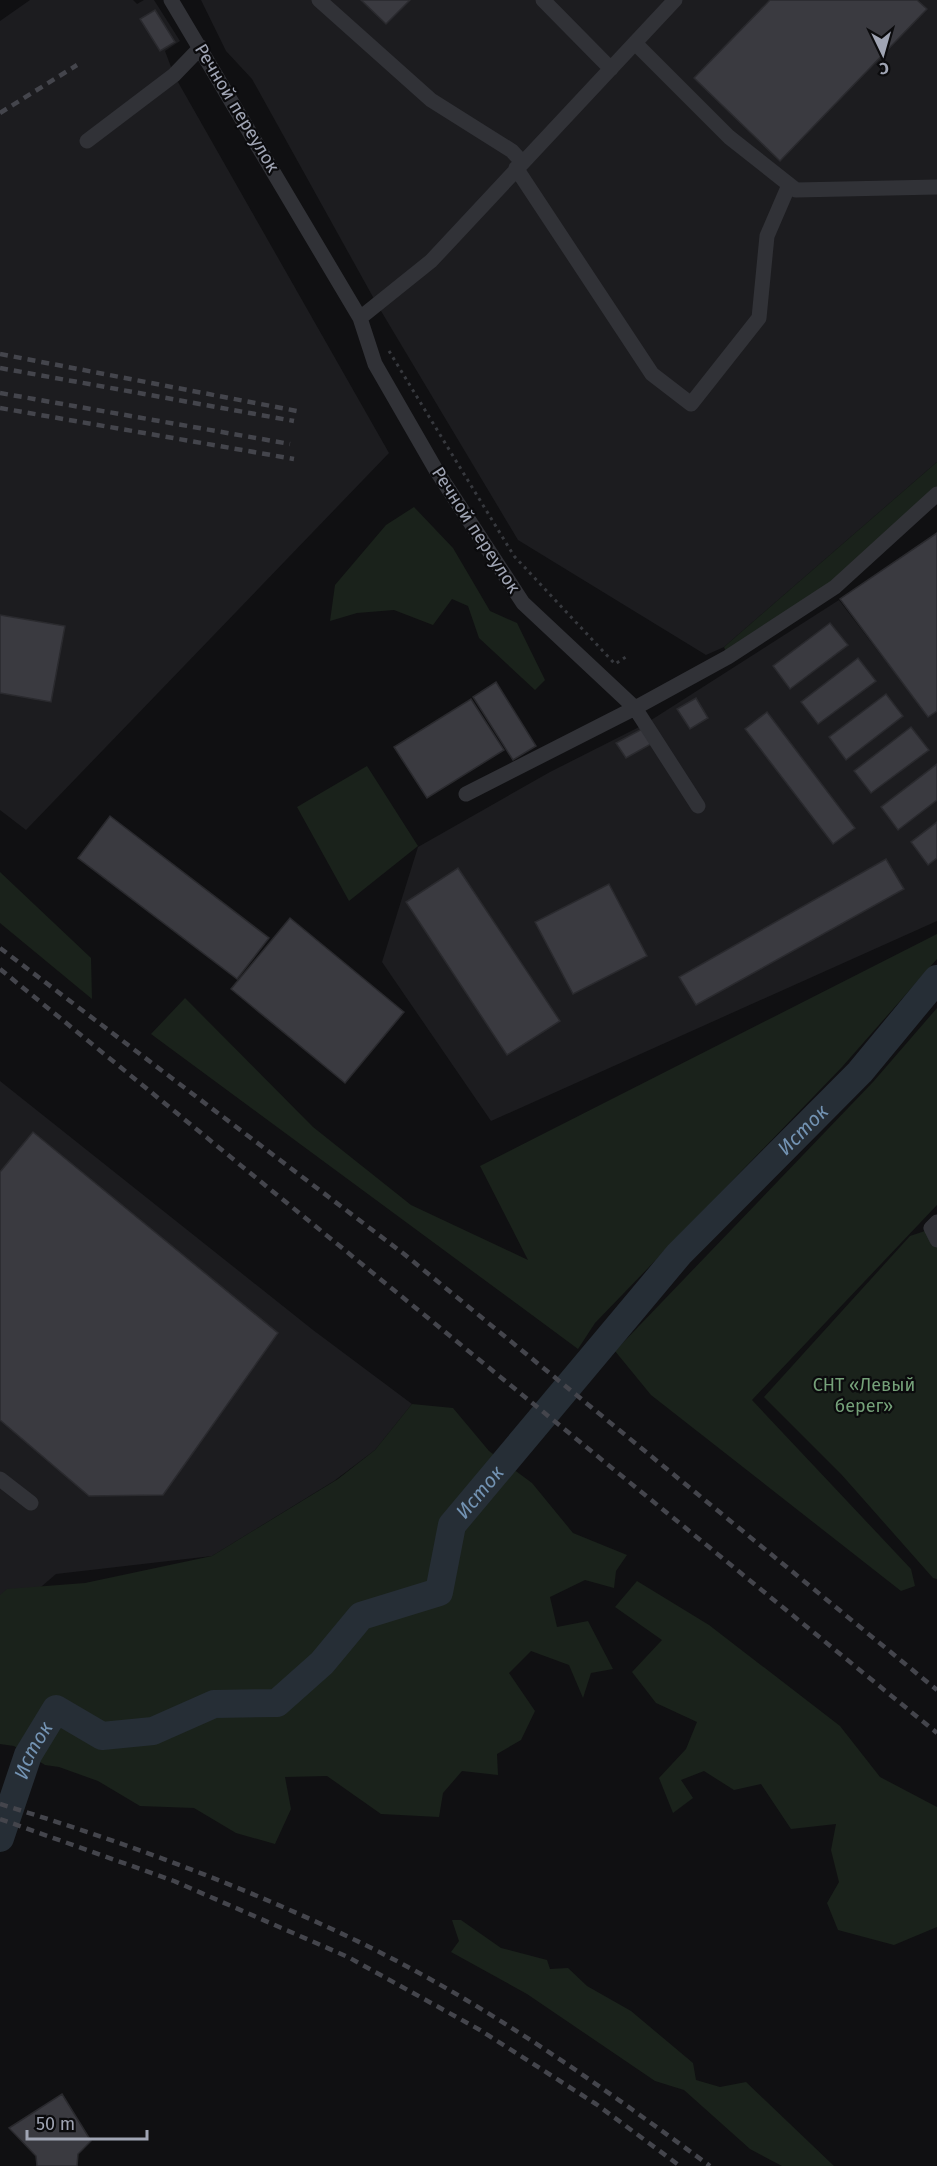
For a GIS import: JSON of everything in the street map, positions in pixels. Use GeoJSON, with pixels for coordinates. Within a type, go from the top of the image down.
{"type":"FeatureCollection","features":[{"type":"Feature","properties":{"kind":"street","name":"Речной переулок"},"geometry":{"type":"LineString","coordinates":[[171,0],[360,318],[381,373],[436,470],[523,603],[634,708],[698,806]]}},
{"type":"Feature","properties":{"kind":"street"},"geometry":{"type":"LineString","coordinates":[[320,0],[431,100],[512,151],[652,374],[691,404],[759,318],[767,237],[789,185]]}},
{"type":"Feature","properties":{"kind":"street"},"geometry":{"type":"LineString","coordinates":[[543,0],[611,69]]}},
{"type":"Feature","properties":{"kind":"street"},"geometry":{"type":"LineString","coordinates":[[360,318],[431,261],[675,0]]}},
{"type":"Feature","properties":{"kind":"street"},"geometry":{"type":"LineString","coordinates":[[635,43],[729,137],[796,190],[937,187]]}},
{"type":"Feature","properties":{"kind":"street"},"geometry":{"type":"LineString","coordinates":[[87,141],[174,75],[201,47]]}},
{"type":"Feature","properties":{"kind":"street"},"geometry":{"type":"LineString","coordinates":[[466,794],[728,657],[835,587],[937,494]]}},
{"type":"Feature","properties":{"kind":"street"},"geometry":{"type":"LineString","coordinates":[[937,1222],[932,1228],[937,1240]]}},
{"type":"Feature","properties":{"kind":"street"},"geometry":{"type":"LineString","coordinates":[[0,1479],[31,1503]]}},
{"type":"Feature","properties":{"kind":"path"},"geometry":{"type":"LineString","coordinates":[[384,344],[514,556],[615,664],[628,655]]}},
{"type":"Feature","properties":{"kind":"shaded area"},"geometry":{"type":"Polygon","coordinates":[[[30,0],[133,0],[137,4],[144,0],[154,0],[180,41],[165,51],[174,75],[389,453],[26,830],[0,810],[0,21],[30,0]]]}},
{"type":"Feature","properties":{"kind":"shaded area"},"geometry":{"type":"Polygon","coordinates":[[[201,0],[937,0],[937,462],[724,647],[706,655],[518,540],[378,306],[252,79],[226,51],[201,0]]]}},
{"type":"Feature","properties":{"kind":"shaded area"},"geometry":{"type":"Polygon","coordinates":[[[937,533],[937,921],[491,1121],[382,962],[418,847],[550,772],[645,724],[839,600],[887,663],[840,599],[937,533]]]}},
{"type":"Feature","properties":{"kind":"shaded area"},"geometry":{"type":"Polygon","coordinates":[[[0,1081],[313,1330],[412,1404],[375,1450],[334,1481],[212,1556],[56,1574],[0,1622],[0,1081]]]}},
{"type":"Feature","properties":{"kind":"green space"},"geometry":{"type":"Polygon","coordinates":[[[937,462],[937,494],[885,544],[728,657],[724,647],[937,462]]]}},
{"type":"Feature","properties":{"kind":"green space"},"geometry":{"type":"Polygon","coordinates":[[[414,507],[453,548],[490,611],[517,623],[545,680],[535,690],[479,638],[468,606],[452,599],[433,625],[394,610],[357,613],[330,621],[335,585],[386,525],[414,507]]]}},
{"type":"Feature","properties":{"kind":"green space"},"geometry":{"type":"Polygon","coordinates":[[[367,766],[418,846],[349,901],[297,807],[367,766]]]}},
{"type":"Feature","properties":{"kind":"green space"},"geometry":{"type":"Polygon","coordinates":[[[0,872],[91,958],[92,999],[0,923],[0,872]]]}},
{"type":"Feature","properties":{"kind":"green space"},"geometry":{"type":"Polygon","coordinates":[[[937,934],[937,959],[842,1067],[595,1323],[578,1349],[151,1034],[185,998],[313,1127],[411,1205],[528,1260],[480,1166],[937,934]]]}},
{"type":"Feature","properties":{"kind":"green space"},"geometry":{"type":"Polygon","coordinates":[[[937,1008],[937,1205],[752,1400],[911,1569],[915,1586],[901,1591],[651,1395],[615,1351],[873,1082],[937,1008]]]}},
{"type":"Feature","properties":{"kind":"green space","name":"СНТ «Левый берег»"},"geometry":{"type":"Polygon","coordinates":[[[937,1227],[937,1579],[933,1578],[841,1474],[764,1397],[910,1236],[937,1227]]]}},
{"type":"Feature","properties":{"kind":"green space"},"geometry":{"type":"Polygon","coordinates":[[[412,1404],[453,1408],[489,1451],[532,1483],[573,1533],[627,1555],[616,1571],[614,1588],[585,1580],[550,1597],[557,1627],[588,1621],[613,1669],[591,1673],[583,1698],[569,1665],[531,1651],[509,1673],[535,1711],[521,1740],[497,1754],[498,1775],[462,1771],[443,1793],[439,1817],[381,1814],[327,1776],[285,1777],[291,1809],[275,1844],[236,1833],[194,1808],[140,1806],[98,1781],[59,1767],[45,1765],[14,1746],[0,1744],[0,1595],[7,1589],[85,1583],[212,1556],[338,1479],[375,1450],[412,1404]]]}},
{"type":"Feature","properties":{"kind":"green space"},"geometry":{"type":"Polygon","coordinates":[[[637,1581],[709,1625],[840,1726],[880,1777],[937,1807],[937,1927],[894,1945],[838,1930],[827,1903],[839,1882],[831,1850],[836,1824],[791,1829],[761,1784],[734,1790],[704,1771],[681,1780],[693,1798],[673,1813],[659,1778],[686,1749],[697,1722],[656,1703],[632,1672],[662,1640],[615,1607],[637,1581]]]}},
{"type":"Feature","properties":{"kind":"green space"},"geometry":{"type":"Polygon","coordinates":[[[452,1920],[461,1920],[501,1948],[547,1960],[550,1969],[568,1968],[587,1986],[631,2011],[693,2063],[696,2080],[720,2087],[746,2082],[834,2166],[782,2166],[750,2149],[684,2090],[655,2081],[527,1994],[451,1952],[459,1941],[452,1920]]]}},
{"type":"Feature","properties":{"kind":"building"},"geometry":{"type":"Polygon","coordinates":[[[361,0],[410,0],[386,24],[361,0]]]}},
{"type":"Feature","properties":{"kind":"building"},"geometry":{"type":"Polygon","coordinates":[[[770,0],[917,0],[927,9],[780,161],[694,78],[770,0]]]}},
{"type":"Feature","properties":{"kind":"building"},"geometry":{"type":"Polygon","coordinates":[[[155,10],[175,42],[160,51],[140,19],[155,10]]]}},
{"type":"Feature","properties":{"kind":"building"},"geometry":{"type":"Polygon","coordinates":[[[937,533],[937,711],[928,717],[840,599],[937,533]]]}},
{"type":"Feature","properties":{"kind":"building"},"geometry":{"type":"Polygon","coordinates":[[[0,615],[65,626],[51,702],[0,693],[0,615]]]}},
{"type":"Feature","properties":{"kind":"building"},"geometry":{"type":"Polygon","coordinates":[[[830,623],[848,645],[790,689],[773,666],[830,623]]]}},
{"type":"Feature","properties":{"kind":"building"},"geometry":{"type":"Polygon","coordinates":[[[858,658],[876,681],[818,724],[801,702],[858,658]]]}},
{"type":"Feature","properties":{"kind":"building"},"geometry":{"type":"Polygon","coordinates":[[[496,682],[536,746],[513,760],[473,697],[496,682]]]}},
{"type":"Feature","properties":{"kind":"building"},"geometry":{"type":"Polygon","coordinates":[[[886,694],[903,716],[846,760],[829,737],[886,694]]]}},
{"type":"Feature","properties":{"kind":"building"},"geometry":{"type":"Polygon","coordinates":[[[696,698],[708,718],[690,729],[677,709],[696,698]]]}},
{"type":"Feature","properties":{"kind":"building"},"geometry":{"type":"Polygon","coordinates":[[[471,699],[504,750],[427,798],[394,747],[471,699]]]}},
{"type":"Feature","properties":{"kind":"building"},"geometry":{"type":"Polygon","coordinates":[[[767,712],[855,828],[833,844],[745,729],[767,712]]]}},
{"type":"Feature","properties":{"kind":"building"},"geometry":{"type":"Polygon","coordinates":[[[911,727],[929,750],[871,793],[854,771],[911,727]]]}},
{"type":"Feature","properties":{"kind":"building"},"geometry":{"type":"Polygon","coordinates":[[[642,729],[651,744],[626,758],[616,743],[642,729]]]}},
{"type":"Feature","properties":{"kind":"building"},"geometry":{"type":"Polygon","coordinates":[[[937,764],[937,800],[898,830],[881,807],[937,764]]]}},
{"type":"Feature","properties":{"kind":"building"},"geometry":{"type":"Polygon","coordinates":[[[110,816],[269,938],[237,979],[78,858],[110,816]]]}},
{"type":"Feature","properties":{"kind":"building"},"geometry":{"type":"Polygon","coordinates":[[[937,822],[937,858],[928,865],[911,842],[937,822]]]}},
{"type":"Feature","properties":{"kind":"building"},"geometry":{"type":"Polygon","coordinates":[[[886,859],[904,889],[696,1005],[679,977],[886,859]]]}},
{"type":"Feature","properties":{"kind":"building"},"geometry":{"type":"Polygon","coordinates":[[[458,868],[560,1021],[507,1055],[406,902],[458,868]]]}},
{"type":"Feature","properties":{"kind":"building"},"geometry":{"type":"Polygon","coordinates":[[[609,884],[647,956],[573,994],[535,922],[609,884]]]}},
{"type":"Feature","properties":{"kind":"building"},"geometry":{"type":"Polygon","coordinates":[[[290,918],[404,1012],[345,1083],[231,989],[290,918]]]}},
{"type":"Feature","properties":{"kind":"building"},"geometry":{"type":"Polygon","coordinates":[[[33,1132],[278,1333],[163,1495],[89,1496],[0,1420],[0,1172],[33,1132]]]}},
{"type":"Feature","properties":{"kind":"building"},"geometry":{"type":"Polygon","coordinates":[[[62,2094],[91,2141],[78,2154],[77,2166],[37,2166],[36,2156],[9,2128],[62,2094]]]}},
{"type":"Feature","properties":{"kind":"waterway","name":"Исток"},"geometry":{"type":"LineString","coordinates":[[0,1838],[28,1755],[56,1709],[102,1736],[153,1731],[214,1704],[277,1703],[322,1663],[361,1616],[439,1592],[452,1525],[679,1254],[860,1072],[937,979]]}},
{"type":"Feature","properties":{"kind":"railway"},"geometry":{"type":"LineString","coordinates":[[0,113],[77,65]]}},
{"type":"Feature","properties":{"kind":"railway"},"geometry":{"type":"LineString","coordinates":[[0,354],[297,411]]}},
{"type":"Feature","properties":{"kind":"railway"},"geometry":{"type":"LineString","coordinates":[[0,368],[294,421]]}},
{"type":"Feature","properties":{"kind":"railway"},"geometry":{"type":"LineString","coordinates":[[0,393],[290,444]]}},
{"type":"Feature","properties":{"kind":"railway"},"geometry":{"type":"LineString","coordinates":[[0,408],[294,459]]}},
{"type":"Feature","properties":{"kind":"railway"},"geometry":{"type":"LineString","coordinates":[[0,948],[404,1254],[937,1690]]}},
{"type":"Feature","properties":{"kind":"railway"},"geometry":{"type":"LineString","coordinates":[[0,969],[937,1733]]}},
{"type":"Feature","properties":{"kind":"railway"},"geometry":{"type":"LineString","coordinates":[[0,1804],[180,1865],[355,1940],[448,1989],[493,2016],[582,2074],[710,2166]]}},
{"type":"Feature","properties":{"kind":"railway"},"geometry":{"type":"LineString","coordinates":[[0,1819],[174,1881],[348,1957],[480,2030],[596,2104],[680,2166]]}}]}
